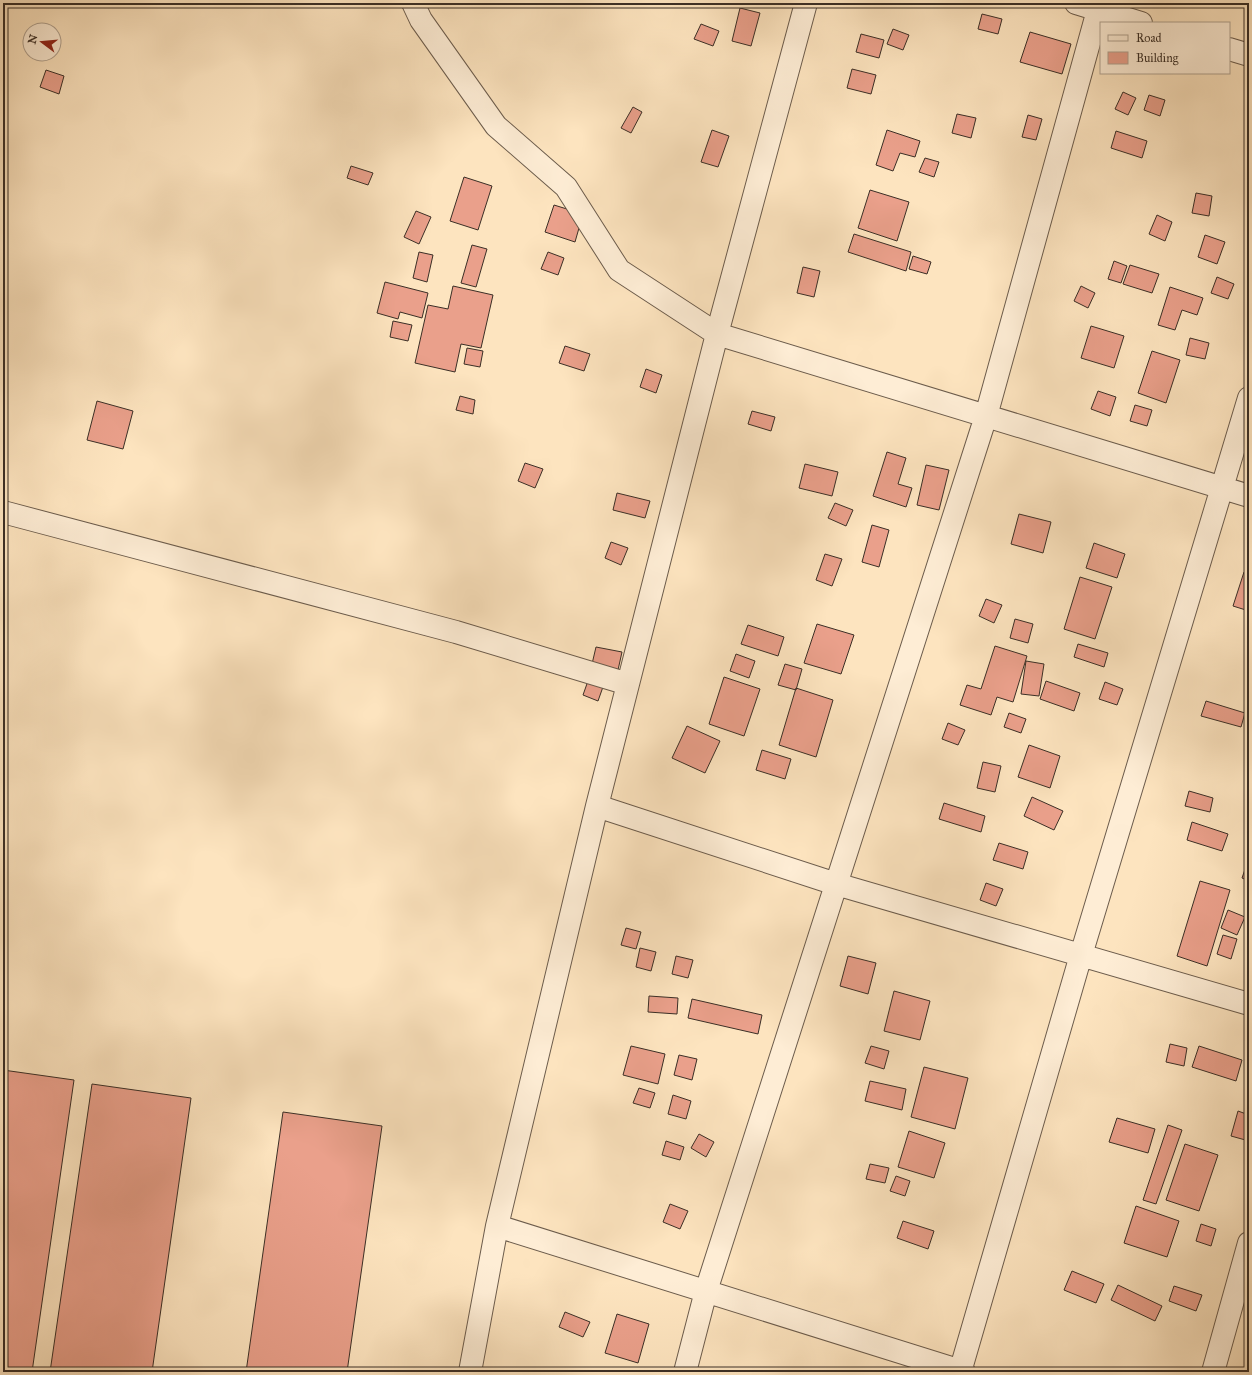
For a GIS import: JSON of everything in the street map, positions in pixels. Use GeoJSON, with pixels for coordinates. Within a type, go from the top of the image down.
{"type":"FeatureCollection","features":[{"type":"Feature","properties":{"kind":"street"},"geometry":{"type":"LineString","coordinates":[[413,3],[421,20],[496,126],[566,187],[619,270],[717,334],[1249,496]]}},
{"type":"Feature","properties":{"kind":"street"},"geometry":{"type":"LineString","coordinates":[[470,1372],[497,1226],[597,806],[717,334],[806,3]]}},
{"type":"Feature","properties":{"kind":"street"},"geometry":{"type":"LineString","coordinates":[[1076,3],[1099,7],[1138,22]]}},
{"type":"Feature","properties":{"kind":"street"},"geometry":{"type":"LineString","coordinates":[[685,1372],[706,1291],[986,416],[1099,7]]}},
{"type":"Feature","properties":{"kind":"street"},"geometry":{"type":"LineString","coordinates":[[1230,50],[1249,56]]}},
{"type":"Feature","properties":{"kind":"street"},"geometry":{"type":"LineString","coordinates":[[497,1226],[962,1372],[1081,955],[1249,398]]}},
{"type":"Feature","properties":{"kind":"street"},"geometry":{"type":"LineString","coordinates":[[3,512],[456,632],[628,684]]}},
{"type":"Feature","properties":{"kind":"street"},"geometry":{"type":"LineString","coordinates":[[597,806],[836,884],[1249,1004]]}},
{"type":"Feature","properties":{"kind":"street"},"geometry":{"type":"LineString","coordinates":[[1213,1372],[1249,1243]]}},
{"type":"Feature","properties":{"kind":"building"},"geometry":{"type":"Polygon","coordinates":[[[1249,3],[1249,14],[1245,13],[1249,3]]]}},
{"type":"Feature","properties":{"kind":"building"},"geometry":{"type":"Polygon","coordinates":[[[740,8],[760,13],[751,46],[732,41],[740,8]]]}},
{"type":"Feature","properties":{"kind":"building"},"geometry":{"type":"Polygon","coordinates":[[[982,14],[1002,19],[998,34],[978,29],[982,14]]]}},
{"type":"Feature","properties":{"kind":"building"},"geometry":{"type":"Polygon","coordinates":[[[701,24],[719,31],[713,46],[694,39],[701,24]]]}},
{"type":"Feature","properties":{"kind":"building"},"geometry":{"type":"Polygon","coordinates":[[[893,29],[909,35],[903,50],[887,44],[893,29]]]}},
{"type":"Feature","properties":{"kind":"building"},"geometry":{"type":"Polygon","coordinates":[[[1030,32],[1071,44],[1062,74],[1020,62],[1030,32]]]}},
{"type":"Feature","properties":{"kind":"building"},"geometry":{"type":"Polygon","coordinates":[[[861,34],[884,40],[879,58],[856,52],[861,34]]]}},
{"type":"Feature","properties":{"kind":"building"},"geometry":{"type":"Polygon","coordinates":[[[852,69],[876,75],[871,94],[847,88],[852,69]]]}},
{"type":"Feature","properties":{"kind":"building"},"geometry":{"type":"Polygon","coordinates":[[[46,70],[64,76],[59,94],[40,87],[46,70]]]}},
{"type":"Feature","properties":{"kind":"building"},"geometry":{"type":"Polygon","coordinates":[[[1123,92],[1136,98],[1128,115],[1115,109],[1123,92]]]}},
{"type":"Feature","properties":{"kind":"building"},"geometry":{"type":"Polygon","coordinates":[[[1149,95],[1165,100],[1160,116],[1144,110],[1149,95]]]}},
{"type":"Feature","properties":{"kind":"building"},"geometry":{"type":"Polygon","coordinates":[[[633,107],[642,112],[631,133],[621,128],[633,107]]]}},
{"type":"Feature","properties":{"kind":"building"},"geometry":{"type":"Polygon","coordinates":[[[957,114],[976,118],[971,138],[952,133],[957,114]]]}},
{"type":"Feature","properties":{"kind":"building"},"geometry":{"type":"Polygon","coordinates":[[[1028,115],[1042,119],[1036,140],[1022,137],[1028,115]]]}},
{"type":"Feature","properties":{"kind":"building"},"geometry":{"type":"Polygon","coordinates":[[[712,130],[729,136],[718,167],[701,162],[712,130]]]}},
{"type":"Feature","properties":{"kind":"building"},"geometry":{"type":"Polygon","coordinates":[[[887,130],[920,141],[915,157],[900,153],[893,171],[876,165],[887,130]]]}},
{"type":"Feature","properties":{"kind":"building"},"geometry":{"type":"Polygon","coordinates":[[[1116,131],[1147,141],[1142,158],[1111,148],[1116,131]]]}},
{"type":"Feature","properties":{"kind":"building"},"geometry":{"type":"Polygon","coordinates":[[[925,158],[939,162],[934,177],[919,172],[925,158]]]}},
{"type":"Feature","properties":{"kind":"building"},"geometry":{"type":"Polygon","coordinates":[[[351,166],[373,173],[368,185],[347,178],[351,166]]]}},
{"type":"Feature","properties":{"kind":"building"},"geometry":{"type":"Polygon","coordinates":[[[464,177],[492,186],[478,230],[450,221],[464,177]]]}},
{"type":"Feature","properties":{"kind":"building"},"geometry":{"type":"Polygon","coordinates":[[[870,190],[909,202],[897,241],[858,228],[870,190]]]}},
{"type":"Feature","properties":{"kind":"building"},"geometry":{"type":"Polygon","coordinates":[[[1196,193],[1212,196],[1209,216],[1192,213],[1196,193]]]}},
{"type":"Feature","properties":{"kind":"building"},"geometry":{"type":"Polygon","coordinates":[[[554,205],[583,214],[575,242],[545,232],[554,205]]]}},
{"type":"Feature","properties":{"kind":"building"},"geometry":{"type":"Polygon","coordinates":[[[416,211],[431,217],[419,244],[404,237],[416,211]]]}},
{"type":"Feature","properties":{"kind":"building"},"geometry":{"type":"Polygon","coordinates":[[[1157,215],[1172,222],[1165,241],[1149,234],[1157,215]]]}},
{"type":"Feature","properties":{"kind":"building"},"geometry":{"type":"Polygon","coordinates":[[[854,234],[911,252],[906,271],[848,252],[854,234]]]}},
{"type":"Feature","properties":{"kind":"building"},"geometry":{"type":"Polygon","coordinates":[[[1205,235],[1225,242],[1217,264],[1198,257],[1205,235]]]}},
{"type":"Feature","properties":{"kind":"building"},"geometry":{"type":"Polygon","coordinates":[[[472,245],[487,249],[476,287],[461,283],[472,245]]]}},
{"type":"Feature","properties":{"kind":"building"},"geometry":{"type":"Polygon","coordinates":[[[419,252],[433,255],[427,282],[413,278],[419,252]]]}},
{"type":"Feature","properties":{"kind":"building"},"geometry":{"type":"Polygon","coordinates":[[[548,252],[564,258],[558,275],[541,269],[548,252]]]}},
{"type":"Feature","properties":{"kind":"building"},"geometry":{"type":"Polygon","coordinates":[[[913,256],[931,262],[927,274],[909,269],[913,256]]]}},
{"type":"Feature","properties":{"kind":"building"},"geometry":{"type":"Polygon","coordinates":[[[1114,261],[1127,266],[1121,283],[1108,279],[1114,261]]]}},
{"type":"Feature","properties":{"kind":"building"},"geometry":{"type":"Polygon","coordinates":[[[1130,265],[1159,274],[1152,293],[1123,284],[1130,265]]]}},
{"type":"Feature","properties":{"kind":"building"},"geometry":{"type":"Polygon","coordinates":[[[803,267],[820,271],[814,297],[797,293],[803,267]]]}},
{"type":"Feature","properties":{"kind":"building"},"geometry":{"type":"Polygon","coordinates":[[[1217,277],[1234,284],[1228,299],[1211,293],[1217,277]]]}},
{"type":"Feature","properties":{"kind":"building"},"geometry":{"type":"Polygon","coordinates":[[[385,282],[428,293],[422,318],[400,312],[398,319],[377,313],[385,282]]]}},
{"type":"Feature","properties":{"kind":"building"},"geometry":{"type":"Polygon","coordinates":[[[453,286],[493,295],[481,348],[461,344],[455,372],[415,363],[428,305],[448,309],[453,286]]]}},
{"type":"Feature","properties":{"kind":"building"},"geometry":{"type":"Polygon","coordinates":[[[1081,286],[1095,293],[1088,308],[1074,301],[1081,286]]]}},
{"type":"Feature","properties":{"kind":"building"},"geometry":{"type":"Polygon","coordinates":[[[1170,287],[1203,298],[1197,315],[1182,310],[1175,330],[1158,325],[1170,287]]]}},
{"type":"Feature","properties":{"kind":"building"},"geometry":{"type":"Polygon","coordinates":[[[393,321],[412,325],[408,341],[390,337],[393,321]]]}},
{"type":"Feature","properties":{"kind":"building"},"geometry":{"type":"Polygon","coordinates":[[[1091,326],[1124,336],[1114,368],[1081,358],[1091,326]]]}},
{"type":"Feature","properties":{"kind":"building"},"geometry":{"type":"Polygon","coordinates":[[[1190,338],[1209,343],[1205,359],[1186,355],[1190,338]]]}},
{"type":"Feature","properties":{"kind":"building"},"geometry":{"type":"Polygon","coordinates":[[[565,346],[590,354],[584,371],[559,363],[565,346]]]}},
{"type":"Feature","properties":{"kind":"building"},"geometry":{"type":"Polygon","coordinates":[[[467,348],[483,351],[480,367],[464,364],[467,348]]]}},
{"type":"Feature","properties":{"kind":"building"},"geometry":{"type":"Polygon","coordinates":[[[1152,351],[1180,360],[1166,403],[1138,393],[1152,351]]]}},
{"type":"Feature","properties":{"kind":"building"},"geometry":{"type":"Polygon","coordinates":[[[646,369],[662,375],[656,393],[640,387],[646,369]]]}},
{"type":"Feature","properties":{"kind":"building"},"geometry":{"type":"Polygon","coordinates":[[[1098,391],[1116,397],[1110,416],[1091,409],[1098,391]]]}},
{"type":"Feature","properties":{"kind":"building"},"geometry":{"type":"Polygon","coordinates":[[[460,396],[475,400],[473,414],[456,410],[460,396]]]}},
{"type":"Feature","properties":{"kind":"building"},"geometry":{"type":"Polygon","coordinates":[[[97,401],[133,411],[123,449],[87,440],[97,401]]]}},
{"type":"Feature","properties":{"kind":"building"},"geometry":{"type":"Polygon","coordinates":[[[1135,405],[1152,410],[1147,426],[1130,421],[1135,405]]]}},
{"type":"Feature","properties":{"kind":"building"},"geometry":{"type":"Polygon","coordinates":[[[752,411],[775,417],[771,431],[748,424],[752,411]]]}},
{"type":"Feature","properties":{"kind":"building"},"geometry":{"type":"Polygon","coordinates":[[[887,452],[906,458],[898,484],[912,488],[906,507],[873,496],[887,452]]]}},
{"type":"Feature","properties":{"kind":"building"},"geometry":{"type":"Polygon","coordinates":[[[525,463],[543,469],[535,488],[518,481],[525,463]]]}},
{"type":"Feature","properties":{"kind":"building"},"geometry":{"type":"Polygon","coordinates":[[[805,464],[838,472],[832,496],[799,488],[805,464]]]}},
{"type":"Feature","properties":{"kind":"building"},"geometry":{"type":"Polygon","coordinates":[[[926,465],[949,470],[939,510],[917,505],[926,465]]]}},
{"type":"Feature","properties":{"kind":"building"},"geometry":{"type":"Polygon","coordinates":[[[617,493],[650,501],[645,518],[613,510],[617,493]]]}},
{"type":"Feature","properties":{"kind":"building"},"geometry":{"type":"Polygon","coordinates":[[[835,503],[853,510],[846,526],[828,518],[835,503]]]}},
{"type":"Feature","properties":{"kind":"building"},"geometry":{"type":"Polygon","coordinates":[[[1019,514],[1051,522],[1043,553],[1011,544],[1019,514]]]}},
{"type":"Feature","properties":{"kind":"building"},"geometry":{"type":"Polygon","coordinates":[[[872,525],[889,530],[879,567],[862,562],[872,525]]]}},
{"type":"Feature","properties":{"kind":"building"},"geometry":{"type":"Polygon","coordinates":[[[611,542],[628,548],[621,565],[605,558],[611,542]]]}},
{"type":"Feature","properties":{"kind":"building"},"geometry":{"type":"Polygon","coordinates":[[[1094,543],[1125,554],[1117,578],[1086,568],[1094,543]]]}},
{"type":"Feature","properties":{"kind":"building"},"geometry":{"type":"Polygon","coordinates":[[[825,554],[842,559],[832,586],[816,580],[825,554]]]}},
{"type":"Feature","properties":{"kind":"building"},"geometry":{"type":"Polygon","coordinates":[[[1244,572],[1249,574],[1249,611],[1233,606],[1244,572]]]}},
{"type":"Feature","properties":{"kind":"building"},"geometry":{"type":"Polygon","coordinates":[[[1080,577],[1112,587],[1095,639],[1064,629],[1080,577]]]}},
{"type":"Feature","properties":{"kind":"building"},"geometry":{"type":"Polygon","coordinates":[[[986,599],[1002,605],[994,623],[979,616],[986,599]]]}},
{"type":"Feature","properties":{"kind":"building"},"geometry":{"type":"Polygon","coordinates":[[[1015,619],[1033,624],[1028,643],[1010,638],[1015,619]]]}},
{"type":"Feature","properties":{"kind":"building"},"geometry":{"type":"Polygon","coordinates":[[[817,624],[854,635],[841,674],[804,663],[817,624]]]}},
{"type":"Feature","properties":{"kind":"building"},"geometry":{"type":"Polygon","coordinates":[[[748,625],[784,637],[778,656],[741,644],[748,625]]]}},
{"type":"Feature","properties":{"kind":"building"},"geometry":{"type":"Polygon","coordinates":[[[1078,644],[1108,653],[1104,667],[1074,657],[1078,644]]]}},
{"type":"Feature","properties":{"kind":"building"},"geometry":{"type":"Polygon","coordinates":[[[995,646],[1027,656],[1013,702],[997,697],[991,715],[960,705],[967,685],[981,689],[995,646]]]}},
{"type":"Feature","properties":{"kind":"building"},"geometry":{"type":"Polygon","coordinates":[[[596,647],[622,652],[618,670],[592,664],[596,647]]]}},
{"type":"Feature","properties":{"kind":"building"},"geometry":{"type":"Polygon","coordinates":[[[736,654],[755,661],[749,678],[730,671],[736,654]]]}},
{"type":"Feature","properties":{"kind":"building"},"geometry":{"type":"Polygon","coordinates":[[[1026,661],[1044,664],[1039,696],[1021,694],[1026,661]]]}},
{"type":"Feature","properties":{"kind":"building"},"geometry":{"type":"Polygon","coordinates":[[[785,664],[802,669],[796,690],[778,685],[785,664]]]}},
{"type":"Feature","properties":{"kind":"building"},"geometry":{"type":"Polygon","coordinates":[[[724,677],[760,689],[744,736],[709,724],[724,677]]]}},
{"type":"Feature","properties":{"kind":"building"},"geometry":{"type":"Polygon","coordinates":[[[589,678],[604,684],[598,701],[583,695],[589,678]]]}},
{"type":"Feature","properties":{"kind":"building"},"geometry":{"type":"Polygon","coordinates":[[[1046,681],[1080,693],[1074,711],[1040,699],[1046,681]]]}},
{"type":"Feature","properties":{"kind":"building"},"geometry":{"type":"Polygon","coordinates":[[[1105,682],[1123,689],[1117,705],[1099,699],[1105,682]]]}},
{"type":"Feature","properties":{"kind":"building"},"geometry":{"type":"Polygon","coordinates":[[[796,688],[833,700],[816,757],[779,745],[796,688]]]}},
{"type":"Feature","properties":{"kind":"building"},"geometry":{"type":"Polygon","coordinates":[[[1206,701],[1245,713],[1241,727],[1201,716],[1206,701]]]}},
{"type":"Feature","properties":{"kind":"building"},"geometry":{"type":"Polygon","coordinates":[[[1009,713],[1026,719],[1021,733],[1004,727],[1009,713]]]}},
{"type":"Feature","properties":{"kind":"building"},"geometry":{"type":"Polygon","coordinates":[[[948,723],[965,730],[958,745],[942,739],[948,723]]]}},
{"type":"Feature","properties":{"kind":"building"},"geometry":{"type":"Polygon","coordinates":[[[687,726],[720,741],[705,773],[672,758],[687,726]]]}},
{"type":"Feature","properties":{"kind":"building"},"geometry":{"type":"Polygon","coordinates":[[[1029,745],[1060,756],[1050,788],[1018,777],[1029,745]]]}},
{"type":"Feature","properties":{"kind":"building"},"geometry":{"type":"Polygon","coordinates":[[[762,750],[791,759],[785,779],[756,770],[762,750]]]}},
{"type":"Feature","properties":{"kind":"building"},"geometry":{"type":"Polygon","coordinates":[[[983,762],[1001,766],[995,792],[977,788],[983,762]]]}},
{"type":"Feature","properties":{"kind":"building"},"geometry":{"type":"Polygon","coordinates":[[[1189,791],[1213,798],[1210,812],[1185,806],[1189,791]]]}},
{"type":"Feature","properties":{"kind":"building"},"geometry":{"type":"Polygon","coordinates":[[[1032,797],[1063,811],[1054,830],[1024,816],[1032,797]]]}},
{"type":"Feature","properties":{"kind":"building"},"geometry":{"type":"Polygon","coordinates":[[[944,803],[985,816],[981,832],[939,819],[944,803]]]}},
{"type":"Feature","properties":{"kind":"building"},"geometry":{"type":"Polygon","coordinates":[[[1192,822],[1228,834],[1222,851],[1187,840],[1192,822]]]}},
{"type":"Feature","properties":{"kind":"building"},"geometry":{"type":"Polygon","coordinates":[[[999,843],[1028,852],[1023,869],[993,860],[999,843]]]}},
{"type":"Feature","properties":{"kind":"building"},"geometry":{"type":"Polygon","coordinates":[[[1249,858],[1249,881],[1242,878],[1249,858]]]}},
{"type":"Feature","properties":{"kind":"building"},"geometry":{"type":"Polygon","coordinates":[[[1200,881],[1230,890],[1207,966],[1177,956],[1200,881]]]}},
{"type":"Feature","properties":{"kind":"building"},"geometry":{"type":"Polygon","coordinates":[[[986,883],[1003,889],[996,906],[980,900],[986,883]]]}},
{"type":"Feature","properties":{"kind":"building"},"geometry":{"type":"Polygon","coordinates":[[[1228,910],[1245,917],[1237,935],[1221,928],[1228,910]]]}},
{"type":"Feature","properties":{"kind":"building"},"geometry":{"type":"Polygon","coordinates":[[[626,928],[641,932],[636,949],[621,945],[626,928]]]}},
{"type":"Feature","properties":{"kind":"building"},"geometry":{"type":"Polygon","coordinates":[[[1223,935],[1237,939],[1231,959],[1217,954],[1223,935]]]}},
{"type":"Feature","properties":{"kind":"building"},"geometry":{"type":"Polygon","coordinates":[[[640,948],[656,952],[651,971],[636,967],[640,948]]]}},
{"type":"Feature","properties":{"kind":"building"},"geometry":{"type":"Polygon","coordinates":[[[676,956],[693,960],[688,978],[672,974],[676,956]]]}},
{"type":"Feature","properties":{"kind":"building"},"geometry":{"type":"Polygon","coordinates":[[[848,956],[876,963],[868,994],[840,986],[848,956]]]}},
{"type":"Feature","properties":{"kind":"building"},"geometry":{"type":"Polygon","coordinates":[[[894,991],[930,1001],[920,1040],[884,1031],[894,991]]]}},
{"type":"Feature","properties":{"kind":"building"},"geometry":{"type":"Polygon","coordinates":[[[649,996],[678,998],[677,1014],[648,1012],[649,996]]]}},
{"type":"Feature","properties":{"kind":"building"},"geometry":{"type":"Polygon","coordinates":[[[692,999],[762,1015],[758,1034],[688,1018],[692,999]]]}},
{"type":"Feature","properties":{"kind":"building"},"geometry":{"type":"Polygon","coordinates":[[[1170,1044],[1187,1048],[1184,1066],[1166,1062],[1170,1044]]]}},
{"type":"Feature","properties":{"kind":"building"},"geometry":{"type":"Polygon","coordinates":[[[631,1046],[665,1054],[658,1084],[623,1075],[631,1046]]]}},
{"type":"Feature","properties":{"kind":"building"},"geometry":{"type":"Polygon","coordinates":[[[871,1046],[889,1051],[884,1069],[865,1063],[871,1046]]]}},
{"type":"Feature","properties":{"kind":"building"},"geometry":{"type":"Polygon","coordinates":[[[1199,1046],[1242,1060],[1236,1081],[1192,1067],[1199,1046]]]}},
{"type":"Feature","properties":{"kind":"building"},"geometry":{"type":"Polygon","coordinates":[[[679,1055],[697,1059],[692,1080],[674,1075],[679,1055]]]}},
{"type":"Feature","properties":{"kind":"building"},"geometry":{"type":"Polygon","coordinates":[[[924,1067],[968,1078],[955,1129],[911,1117],[924,1067]]]}},
{"type":"Feature","properties":{"kind":"building"},"geometry":{"type":"Polygon","coordinates":[[[3,1070],[74,1080],[32,1372],[3,1372],[3,1070]]]}},
{"type":"Feature","properties":{"kind":"building"},"geometry":{"type":"Polygon","coordinates":[[[870,1081],[906,1089],[902,1110],[865,1101],[870,1081]]]}},
{"type":"Feature","properties":{"kind":"building"},"geometry":{"type":"Polygon","coordinates":[[[92,1084],[191,1098],[152,1372],[50,1372],[92,1084]]]}},
{"type":"Feature","properties":{"kind":"building"},"geometry":{"type":"Polygon","coordinates":[[[639,1088],[655,1093],[650,1108],[633,1103],[639,1088]]]}},
{"type":"Feature","properties":{"kind":"building"},"geometry":{"type":"Polygon","coordinates":[[[673,1095],[691,1101],[686,1119],[668,1114],[673,1095]]]}},
{"type":"Feature","properties":{"kind":"building"},"geometry":{"type":"Polygon","coordinates":[[[1238,1111],[1249,1115],[1249,1141],[1231,1136],[1238,1111]]]}},
{"type":"Feature","properties":{"kind":"building"},"geometry":{"type":"Polygon","coordinates":[[[283,1112],[382,1126],[347,1372],[246,1372],[283,1112]]]}},
{"type":"Feature","properties":{"kind":"building"},"geometry":{"type":"Polygon","coordinates":[[[1117,1118],[1155,1129],[1148,1153],[1109,1142],[1117,1118]]]}},
{"type":"Feature","properties":{"kind":"building"},"geometry":{"type":"Polygon","coordinates":[[[1168,1125],[1182,1130],[1156,1204],[1143,1200],[1168,1125]]]}},
{"type":"Feature","properties":{"kind":"building"},"geometry":{"type":"Polygon","coordinates":[[[909,1131],[945,1143],[934,1178],[898,1167],[909,1131]]]}},
{"type":"Feature","properties":{"kind":"building"},"geometry":{"type":"Polygon","coordinates":[[[699,1134],[714,1142],[706,1157],[691,1148],[699,1134]]]}},
{"type":"Feature","properties":{"kind":"building"},"geometry":{"type":"Polygon","coordinates":[[[666,1141],[684,1147],[680,1160],[662,1155],[666,1141]]]}},
{"type":"Feature","properties":{"kind":"building"},"geometry":{"type":"Polygon","coordinates":[[[1185,1144],[1218,1155],[1199,1211],[1166,1200],[1185,1144]]]}},
{"type":"Feature","properties":{"kind":"building"},"geometry":{"type":"Polygon","coordinates":[[[870,1164],[889,1168],[885,1183],[866,1179],[870,1164]]]}},
{"type":"Feature","properties":{"kind":"building"},"geometry":{"type":"Polygon","coordinates":[[[896,1176],[910,1181],[905,1196],[890,1191],[896,1176]]]}},
{"type":"Feature","properties":{"kind":"building"},"geometry":{"type":"Polygon","coordinates":[[[670,1204],[688,1211],[680,1229],[663,1222],[670,1204]]]}},
{"type":"Feature","properties":{"kind":"building"},"geometry":{"type":"Polygon","coordinates":[[[1136,1206],[1179,1221],[1167,1257],[1124,1243],[1136,1206]]]}},
{"type":"Feature","properties":{"kind":"building"},"geometry":{"type":"Polygon","coordinates":[[[903,1221],[934,1231],[928,1249],[897,1238],[903,1221]]]}},
{"type":"Feature","properties":{"kind":"building"},"geometry":{"type":"Polygon","coordinates":[[[1201,1224],[1216,1229],[1211,1246],[1196,1241],[1201,1224]]]}},
{"type":"Feature","properties":{"kind":"building"},"geometry":{"type":"Polygon","coordinates":[[[1072,1271],[1104,1284],[1096,1303],[1064,1290],[1072,1271]]]}},
{"type":"Feature","properties":{"kind":"building"},"geometry":{"type":"Polygon","coordinates":[[[1118,1285],[1162,1306],[1155,1321],[1111,1300],[1118,1285]]]}},
{"type":"Feature","properties":{"kind":"building"},"geometry":{"type":"Polygon","coordinates":[[[1174,1286],[1202,1295],[1196,1311],[1169,1301],[1174,1286]]]}},
{"type":"Feature","properties":{"kind":"building"},"geometry":{"type":"Polygon","coordinates":[[[565,1312],[590,1322],[583,1337],[559,1327],[565,1312]]]}},
{"type":"Feature","properties":{"kind":"building"},"geometry":{"type":"Polygon","coordinates":[[[617,1314],[649,1324],[638,1363],[605,1353],[617,1314]]]}}]}
